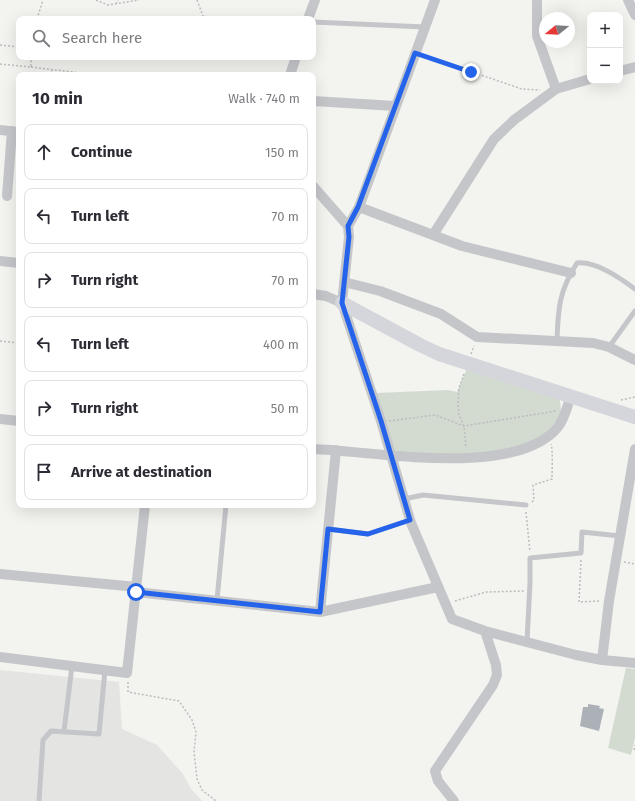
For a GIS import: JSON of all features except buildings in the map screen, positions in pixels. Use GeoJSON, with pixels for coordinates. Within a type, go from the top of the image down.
{"type":"FeatureCollection","features":[{"type":"Feature","properties":{"kind":"street"},"geometry":{"type":"LineString","coordinates":[[309,16],[315,0]]}},
{"type":"Feature","properties":{"kind":"street"},"geometry":{"type":"LineString","coordinates":[[435,0],[358,207],[348,226],[349,237],[342,303],[381,421],[410,520],[452,619],[485,631],[576,655],[602,660],[635,663]]}},
{"type":"Feature","properties":{"kind":"street"},"geometry":{"type":"LineString","coordinates":[[537,0],[538,36],[555,90]]}},
{"type":"Feature","properties":{"kind":"street"},"geometry":{"type":"LineString","coordinates":[[628,0],[635,15]]}},
{"type":"Feature","properties":{"kind":"street"},"geometry":{"type":"LineString","coordinates":[[291,72],[295,60]]}},
{"type":"Feature","properties":{"kind":"street"},"geometry":{"type":"LineString","coordinates":[[623,70],[635,67]]}},
{"type":"Feature","properties":{"kind":"street"},"geometry":{"type":"LineString","coordinates":[[433,235],[494,139],[514,120],[555,90],[587,80]]}},
{"type":"Feature","properties":{"kind":"street"},"geometry":{"type":"LineString","coordinates":[[316,101],[395,106]]}},
{"type":"Feature","properties":{"kind":"street"},"geometry":{"type":"LineString","coordinates":[[0,130],[16,132],[8,196]]}},
{"type":"Feature","properties":{"kind":"street"},"geometry":{"type":"LineString","coordinates":[[316,189],[348,226]]}},
{"type":"Feature","properties":{"kind":"street"},"geometry":{"type":"LineString","coordinates":[[358,207],[462,246],[571,273]]}},
{"type":"Feature","properties":{"kind":"street"},"geometry":{"type":"LineString","coordinates":[[0,261],[16,263]]}},
{"type":"Feature","properties":{"kind":"street"},"geometry":{"type":"LineString","coordinates":[[344,282],[380,291],[441,314],[477,337],[593,342],[609,347],[635,360]]}},
{"type":"Feature","properties":{"kind":"street"},"geometry":{"type":"LineString","coordinates":[[316,294],[326,296],[342,303],[420,345],[445,356],[635,417]]}},
{"type":"Feature","properties":{"kind":"street"},"geometry":{"type":"LineString","coordinates":[[316,449],[391,456],[467,458],[519,450],[548,436],[558,427],[564,418],[571,396]]}},
{"type":"Feature","properties":{"kind":"street"},"geometry":{"type":"LineString","coordinates":[[0,419],[16,421]]}},
{"type":"Feature","properties":{"kind":"street"},"geometry":{"type":"LineString","coordinates":[[602,660],[609,601],[635,449]]}},
{"type":"Feature","properties":{"kind":"street"},"geometry":{"type":"LineString","coordinates":[[320,612],[336,450]]}},
{"type":"Feature","properties":{"kind":"street"},"geometry":{"type":"LineString","coordinates":[[0,657],[128,673],[145,508]]}},
{"type":"Feature","properties":{"kind":"street"},"geometry":{"type":"LineString","coordinates":[[0,574],[320,612],[438,587]]}},
{"type":"Feature","properties":{"kind":"street"},"geometry":{"type":"LineString","coordinates":[[454,801],[438,780],[435,771],[493,685],[498,674],[485,631]]}},
{"type":"Feature","properties":{"kind":"lane"},"geometry":{"type":"LineString","coordinates":[[316,22],[424,27]]}},
{"type":"Feature","properties":{"kind":"lane"},"geometry":{"type":"LineString","coordinates":[[557,340],[560,298],[577,263],[601,268],[635,289]]}},
{"type":"Feature","properties":{"kind":"lane"},"geometry":{"type":"LineString","coordinates":[[609,347],[635,311]]}},
{"type":"Feature","properties":{"kind":"lane"},"geometry":{"type":"LineString","coordinates":[[404,499],[423,495],[526,505]]}},
{"type":"Feature","properties":{"kind":"lane"},"geometry":{"type":"LineString","coordinates":[[217,600],[226,508]]}},
{"type":"Feature","properties":{"kind":"lane"},"geometry":{"type":"LineString","coordinates":[[328,529],[368,534],[410,520]]}},
{"type":"Feature","properties":{"kind":"lane"},"geometry":{"type":"LineString","coordinates":[[527,641],[530,558],[581,553],[582,532],[620,536]]}},
{"type":"Feature","properties":{"kind":"lane"},"geometry":{"type":"LineString","coordinates":[[64,731],[72,666]]}},
{"type":"Feature","properties":{"kind":"lane"},"geometry":{"type":"LineString","coordinates":[[39,801],[43,740],[51,730],[99,734],[105,670]]}},
{"type":"Feature","properties":{"kind":"path"},"geometry":{"type":"LineString","coordinates":[[38,16],[43,0]]}},
{"type":"Feature","properties":{"kind":"path"},"geometry":{"type":"LineString","coordinates":[[96,0],[108,5],[139,0]]}},
{"type":"Feature","properties":{"kind":"path"},"geometry":{"type":"LineString","coordinates":[[116,4],[118,0]]}},
{"type":"Feature","properties":{"kind":"path"},"geometry":{"type":"LineString","coordinates":[[197,0],[203,16]]}},
{"type":"Feature","properties":{"kind":"path"},"geometry":{"type":"LineString","coordinates":[[0,45],[16,47]]}},
{"type":"Feature","properties":{"kind":"path"},"geometry":{"type":"LineString","coordinates":[[415,53],[522,89],[555,90]]}},
{"type":"Feature","properties":{"kind":"path"},"geometry":{"type":"LineString","coordinates":[[31,60],[31,68]]}},
{"type":"Feature","properties":{"kind":"path"},"geometry":{"type":"LineString","coordinates":[[0,64],[70,72]]}},
{"type":"Feature","properties":{"kind":"path"},"geometry":{"type":"LineString","coordinates":[[467,458],[464,426],[459,414],[459,388],[477,337]]}},
{"type":"Feature","properties":{"kind":"path"},"geometry":{"type":"LineString","coordinates":[[0,341],[16,343]]}},
{"type":"Feature","properties":{"kind":"path"},"geometry":{"type":"LineString","coordinates":[[381,421],[435,416],[464,426],[566,409]]}},
{"type":"Feature","properties":{"kind":"path"},"geometry":{"type":"LineString","coordinates":[[530,558],[526,505],[531,504],[534,500],[533,485],[552,479],[552,448],[548,436]]}},
{"type":"Feature","properties":{"kind":"path"},"geometry":{"type":"LineString","coordinates":[[581,553],[579,602],[609,601]]}},
{"type":"Feature","properties":{"kind":"path"},"geometry":{"type":"LineString","coordinates":[[446,604],[486,592],[530,591]]}},
{"type":"Feature","properties":{"kind":"path"},"geometry":{"type":"LineString","coordinates":[[128,673],[128,692],[179,701],[192,720],[196,732],[194,752],[197,779],[202,790],[216,801]]}},
{"type":"Feature","properties":{"kind":"path"},"geometry":{"type":"LineString","coordinates":[[634,750],[635,744]]}},
{"type":"Feature","properties":{"kind":"shaded area"},"geometry":{"type":"Polygon","coordinates":[[[467,368],[559,396],[561,413],[559,417],[551,428],[534,440],[517,447],[476,454],[455,455],[397,453],[393,449],[376,393],[448,390],[457,392],[467,368]]]}},
{"type":"Feature","properties":{"kind":"shaded area"},"geometry":{"type":"Polygon","coordinates":[[[626,668],[635,669],[635,738],[631,755],[608,748],[626,668]]]}},
{"type":"Feature","properties":{"kind":"shaded area"},"geometry":{"type":"Polygon","coordinates":[[[0,670],[119,682],[122,729],[157,745],[183,774],[191,789],[202,801],[0,801],[0,670]]]}},
{"type":"Feature","properties":{"kind":"route"},"geometry":{"type":"LineString","coordinates":[[136,592],[305,609],[320,612],[328,529],[368,534],[410,520],[381,421],[342,303],[349,237],[348,226],[358,207],[415,53],[471,72]]}}]}
